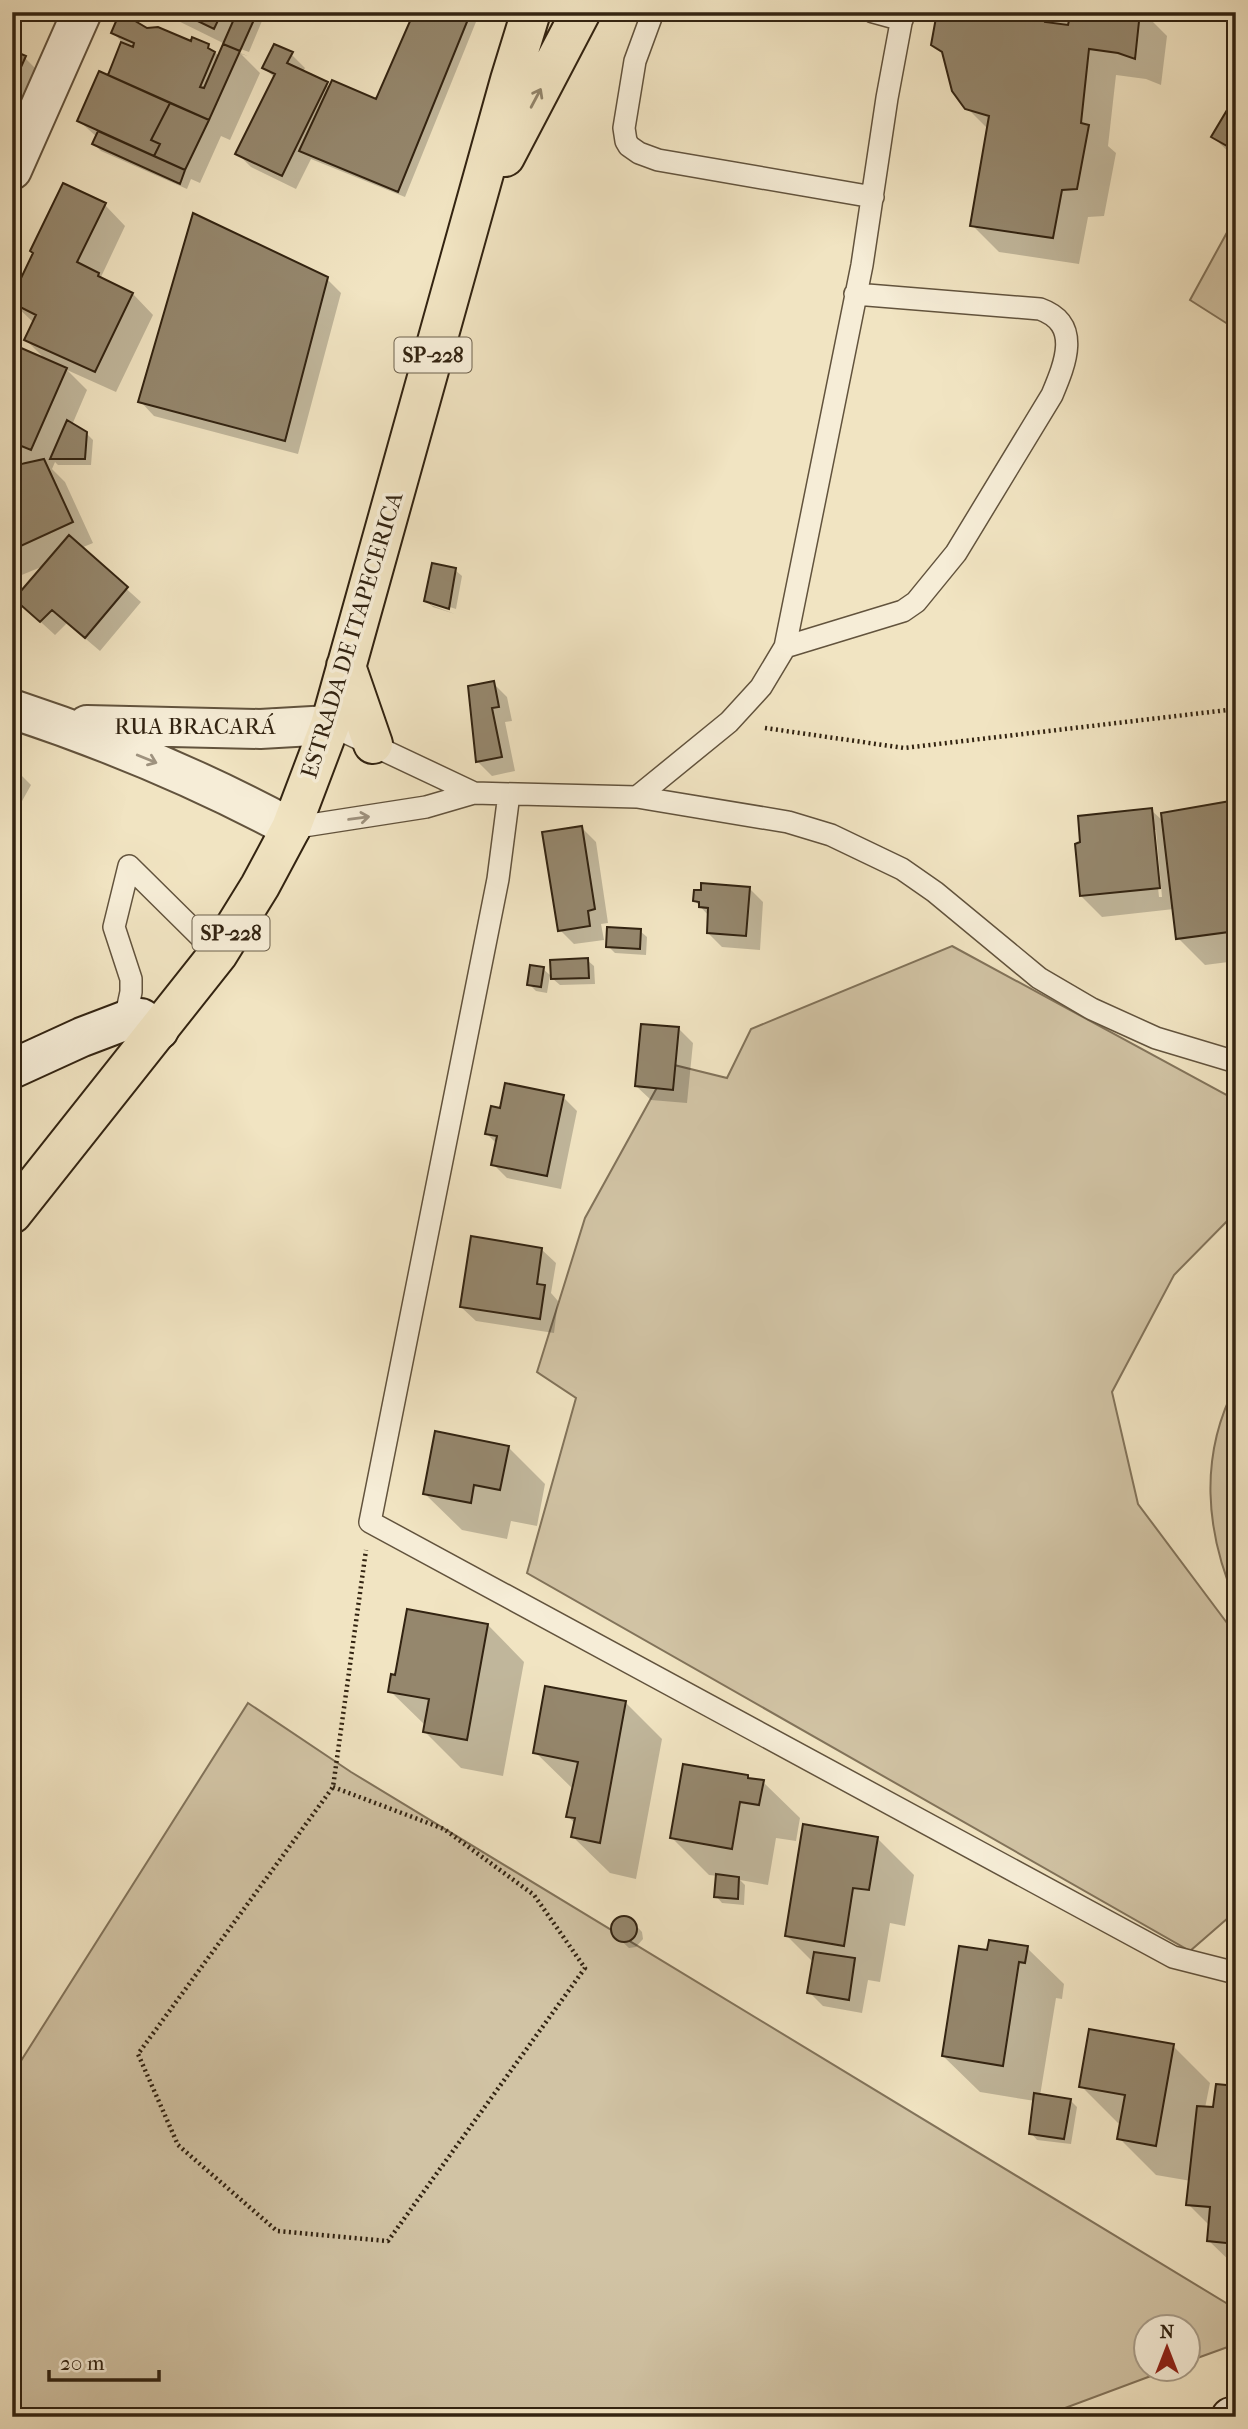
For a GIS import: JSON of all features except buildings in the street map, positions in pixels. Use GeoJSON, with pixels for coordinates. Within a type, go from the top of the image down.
{"type":"FeatureCollection","features":[{"type":"Feature","properties":{"kind":"main road","name":"ESTRADA DE ITAPECERICA"},"geometry":{"type":"LineString","coordinates":[[12,1214],[142,1025],[218,954],[260,886],[291,828],[330,725],[531,12]]}},
{"type":"Feature","properties":{"kind":"main road","name":"ESTRADA DE ITAPECERICA"},"geometry":{"type":"LineString","coordinates":[[470,224],[581,12]]}},
{"type":"Feature","properties":{"kind":"main road"},"geometry":{"type":"LineString","coordinates":[[346,666],[373,744]]}},
{"type":"Feature","properties":{"kind":"street"},"geometry":{"type":"LineString","coordinates":[[12,170],[82,12]]}},
{"type":"Feature","properties":{"kind":"street","name":"RUA BRACARÁ"},"geometry":{"type":"LineString","coordinates":[[12,709],[179,772],[234,797],[291,828]]}},
{"type":"Feature","properties":{"kind":"street","name":"RUA BRACARÁ"},"geometry":{"type":"LineString","coordinates":[[60,725],[260,729],[330,725]]}},
{"type":"Feature","properties":{"kind":"street"},"geometry":{"type":"LineString","coordinates":[[12,1069],[142,1025]]}},
{"type":"Feature","properties":{"kind":"lane"},"geometry":{"type":"LineString","coordinates":[[653,12],[635,61],[624,128],[629,146],[658,160],[873,197]]}},
{"type":"Feature","properties":{"kind":"lane"},"geometry":{"type":"LineString","coordinates":[[637,797],[729,722],[761,687],[785,647],[855,294],[903,16],[873,12]]}},
{"type":"Feature","properties":{"kind":"lane"},"geometry":{"type":"LineString","coordinates":[[785,647],[903,611],[916,603],[956,553],[1052,395],[1063,368],[1067,343],[1063,325],[1054,314],[1040,309],[855,294]]}},
{"type":"Feature","properties":{"kind":"lane"},"geometry":{"type":"LineString","coordinates":[[330,725],[474,793]]}},
{"type":"Feature","properties":{"kind":"lane"},"geometry":{"type":"LineString","coordinates":[[291,828],[414,809],[474,793],[637,797],[788,822],[831,835],[902,869],[935,892],[1039,978],[1092,1009],[1156,1038],[1236,1062]]}},
{"type":"Feature","properties":{"kind":"lane"},"geometry":{"type":"LineString","coordinates":[[509,794],[495,892],[370,1522],[1173,1957],[1236,1973]]}},
{"type":"Feature","properties":{"kind":"lane"},"geometry":{"type":"LineString","coordinates":[[142,1025],[114,927],[129,866],[218,954]]}},
{"type":"Feature","properties":{"kind":"path"},"geometry":{"type":"LineString","coordinates":[[729,722],[904,748],[1236,709]]}},
{"type":"Feature","properties":{"kind":"path"},"geometry":{"type":"LineString","coordinates":[[333,1787],[444,1829],[534,1895],[585,1968],[388,2241],[277,2231],[177,2145],[138,2054],[333,1787],[370,1522]]}},
{"type":"Feature","properties":{"kind":"shaded area"},"geometry":{"type":"Polygon","coordinates":[[[1236,216],[1236,325],[1234,328],[1190,300],[1236,216]]]}},
{"type":"Feature","properties":{"kind":"shaded area"},"geometry":{"type":"Polygon","coordinates":[[[952,946],[1236,1100],[1236,1212],[1174,1275],[1112,1392],[1138,1504],[1236,1635],[1236,1911],[1190,1951],[527,1573],[576,1398],[537,1372],[585,1218],[670,1064],[727,1078],[751,1029],[952,946]]]}},
{"type":"Feature","properties":{"kind":"shaded area"},"geometry":{"type":"Polygon","coordinates":[[[1236,1385],[1236,1602],[1218,1548],[1210,1493],[1216,1438],[1236,1385]]]}},
{"type":"Feature","properties":{"kind":"shaded area"},"geometry":{"type":"Polygon","coordinates":[[[248,1703],[351,1772],[1236,2309],[1236,2344],[1202,2356],[1202,2314],[1132,2314],[1132,2383],[1041,2417],[12,2417],[12,2075],[248,1703]]]}}]}
